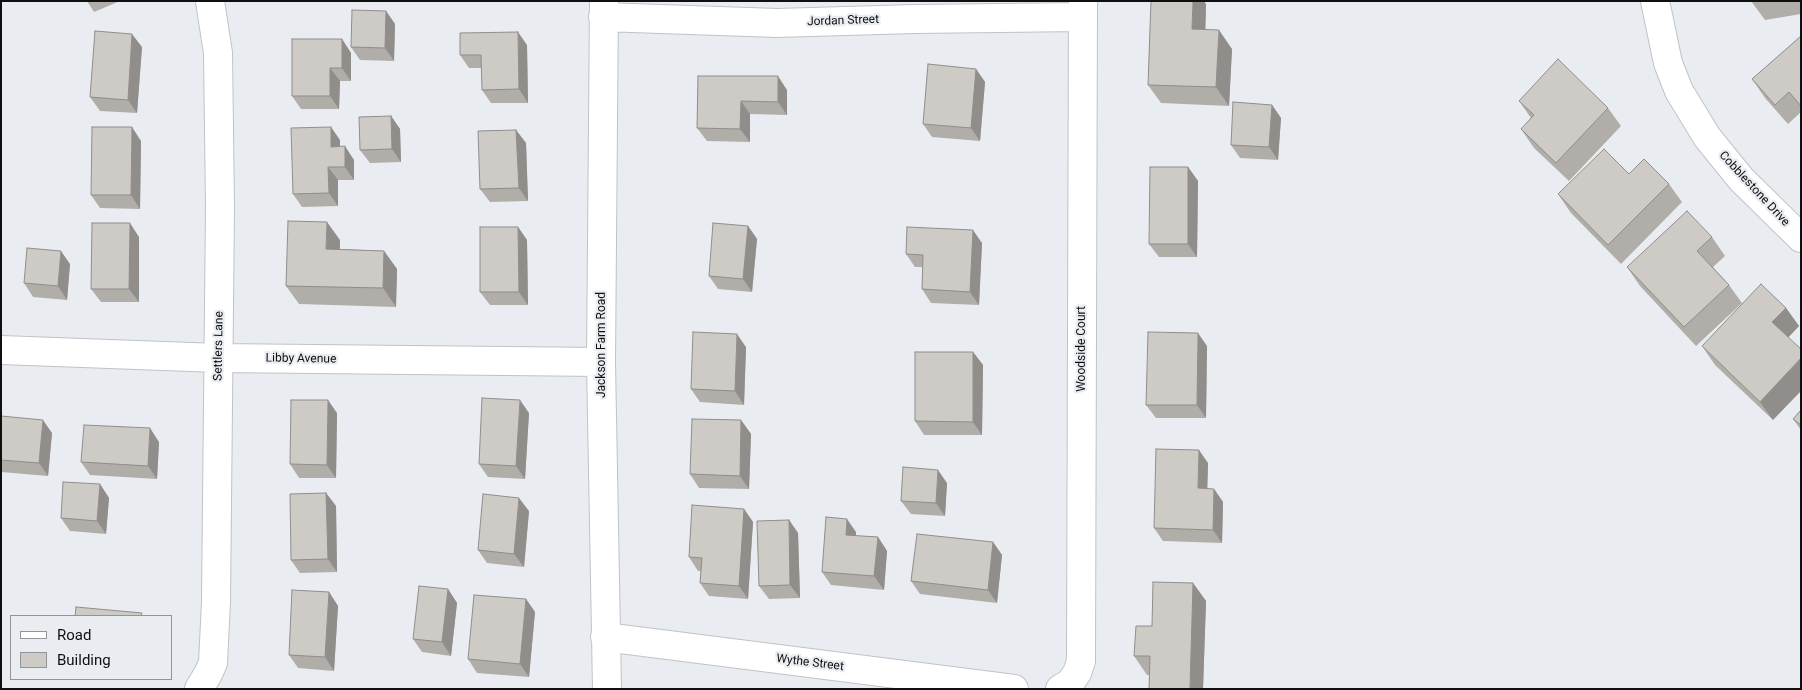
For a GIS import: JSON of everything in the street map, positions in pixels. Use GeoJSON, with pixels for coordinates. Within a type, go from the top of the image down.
{"type":"FeatureCollection","features":[{"type":"Feature","properties":{"kind":"street","name":"Settlers Lane"},"geometry":{"type":"LineString","coordinates":[[199,689],[213,663],[216,602],[220,207],[218,53],[210,1]]}},
{"type":"Feature","properties":{"kind":"street","name":"Cobblestone Drive"},"geometry":{"type":"LineString","coordinates":[[1655,1],[1668,63],[1679,91],[1707,137],[1741,179],[1801,238]]}},
{"type":"Feature","properties":{"kind":"street","name":"Jordan Street"},"geometry":{"type":"LineString","coordinates":[[603,9],[777,23],[1083,9]]}},
{"type":"Feature","properties":{"kind":"street","name":"Jackson Farm Road"},"geometry":{"type":"LineString","coordinates":[[603,9],[601,362],[607,689]]}},
{"type":"Feature","properties":{"kind":"street","name":"Woodside Court"},"geometry":{"type":"LineString","coordinates":[[1060,689],[1070,683],[1078,673],[1080,661],[1083,9]]}},
{"type":"Feature","properties":{"kind":"street","name":"Libby Avenue"},"geometry":{"type":"LineString","coordinates":[[1,350],[218,358],[601,362]]}},
{"type":"Feature","properties":{"kind":"street","name":"Wythe Street"},"geometry":{"type":"LineString","coordinates":[[605,637],[1014,689]]}},
{"type":"Feature","properties":{"kind":"building"},"geometry":{"type":"Polygon","coordinates":[[[1151,1],[1193,1],[1192,29],[1219,30],[1216,87],[1148,85],[1151,1]]]}},
{"type":"Feature","properties":{"kind":"building"},"geometry":{"type":"Polygon","coordinates":[[[352,10],[386,11],[385,48],[351,47],[352,10]]]}},
{"type":"Feature","properties":{"kind":"building"},"geometry":{"type":"Polygon","coordinates":[[[95,31],[132,34],[128,100],[90,97],[95,31]]]}},
{"type":"Feature","properties":{"kind":"building"},"geometry":{"type":"Polygon","coordinates":[[[518,32],[519,89],[482,90],[481,55],[460,55],[460,33],[518,32]]]}},
{"type":"Feature","properties":{"kind":"building"},"geometry":{"type":"Polygon","coordinates":[[[1801,36],[1801,106],[1789,92],[1775,105],[1752,79],[1801,36]]]}},
{"type":"Feature","properties":{"kind":"building"},"geometry":{"type":"Polygon","coordinates":[[[292,39],[342,39],[342,68],[330,68],[330,96],[292,96],[292,39]]]}},
{"type":"Feature","properties":{"kind":"building"},"geometry":{"type":"Polygon","coordinates":[[[1558,59],[1608,108],[1556,163],[1521,129],[1534,115],[1519,101],[1558,59]]]}},
{"type":"Feature","properties":{"kind":"building"},"geometry":{"type":"Polygon","coordinates":[[[928,64],[976,69],[971,128],[923,124],[928,64]]]}},
{"type":"Feature","properties":{"kind":"building"},"geometry":{"type":"Polygon","coordinates":[[[698,76],[778,76],[778,102],[741,101],[740,129],[697,128],[698,76]]]}},
{"type":"Feature","properties":{"kind":"building"},"geometry":{"type":"Polygon","coordinates":[[[1233,102],[1272,105],[1269,147],[1231,145],[1233,102]]]}},
{"type":"Feature","properties":{"kind":"building"},"geometry":{"type":"Polygon","coordinates":[[[391,116],[392,149],[360,150],[359,117],[391,116]]]}},
{"type":"Feature","properties":{"kind":"building"},"geometry":{"type":"Polygon","coordinates":[[[92,127],[132,127],[131,195],[91,195],[92,127]]]}},
{"type":"Feature","properties":{"kind":"building"},"geometry":{"type":"Polygon","coordinates":[[[331,127],[331,147],[345,146],[345,167],[328,167],[329,193],[293,194],[291,128],[331,127]]]}},
{"type":"Feature","properties":{"kind":"building"},"geometry":{"type":"Polygon","coordinates":[[[516,130],[519,188],[480,189],[478,131],[516,130]]]}},
{"type":"Feature","properties":{"kind":"building"},"geometry":{"type":"Polygon","coordinates":[[[1604,149],[1629,174],[1644,159],[1669,184],[1608,245],[1558,194],[1604,149]]]}},
{"type":"Feature","properties":{"kind":"building"},"geometry":{"type":"Polygon","coordinates":[[[1150,167],[1188,167],[1188,244],[1149,244],[1150,167]]]}},
{"type":"Feature","properties":{"kind":"building"},"geometry":{"type":"Polygon","coordinates":[[[1687,211],[1712,237],[1697,251],[1729,285],[1684,327],[1627,267],[1687,211]]]}},
{"type":"Feature","properties":{"kind":"building"},"geometry":{"type":"Polygon","coordinates":[[[288,221],[327,222],[326,249],[384,251],[383,288],[286,286],[288,221]]]}},
{"type":"Feature","properties":{"kind":"building"},"geometry":{"type":"Polygon","coordinates":[[[92,223],[130,223],[129,289],[91,289],[92,223]]]}},
{"type":"Feature","properties":{"kind":"building"},"geometry":{"type":"Polygon","coordinates":[[[713,223],[748,226],[743,279],[709,276],[713,223]]]}},
{"type":"Feature","properties":{"kind":"building"},"geometry":{"type":"Polygon","coordinates":[[[480,227],[518,227],[519,292],[480,292],[480,227]]]}},
{"type":"Feature","properties":{"kind":"building"},"geometry":{"type":"Polygon","coordinates":[[[907,227],[973,230],[970,292],[922,289],[923,255],[906,254],[907,227]]]}},
{"type":"Feature","properties":{"kind":"building"},"geometry":{"type":"Polygon","coordinates":[[[27,248],[61,251],[58,286],[24,283],[27,248]]]}},
{"type":"Feature","properties":{"kind":"building"},"geometry":{"type":"Polygon","coordinates":[[[1761,284],[1786,308],[1772,322],[1801,349],[1801,358],[1760,402],[1702,346],[1761,284]]]}},
{"type":"Feature","properties":{"kind":"building"},"geometry":{"type":"Polygon","coordinates":[[[693,332],[737,334],[735,391],[691,389],[693,332]]]}},
{"type":"Feature","properties":{"kind":"building"},"geometry":{"type":"Polygon","coordinates":[[[1148,332],[1198,333],[1197,405],[1146,405],[1148,332]]]}},
{"type":"Feature","properties":{"kind":"building"},"geometry":{"type":"Polygon","coordinates":[[[915,352],[973,352],[973,422],[915,421],[915,352]]]}},
{"type":"Feature","properties":{"kind":"building"},"geometry":{"type":"Polygon","coordinates":[[[482,398],[520,400],[516,466],[479,464],[482,398]]]}},
{"type":"Feature","properties":{"kind":"building"},"geometry":{"type":"Polygon","coordinates":[[[291,400],[328,400],[327,465],[290,464],[291,400]]]}},
{"type":"Feature","properties":{"kind":"building"},"geometry":{"type":"Polygon","coordinates":[[[1801,410],[1801,425],[1793,419],[1801,410]]]}},
{"type":"Feature","properties":{"kind":"building"},"geometry":{"type":"Polygon","coordinates":[[[1,416],[43,420],[39,463],[1,460],[1,416]]]}},
{"type":"Feature","properties":{"kind":"building"},"geometry":{"type":"Polygon","coordinates":[[[692,419],[741,420],[740,476],[690,474],[692,419]]]}},
{"type":"Feature","properties":{"kind":"building"},"geometry":{"type":"Polygon","coordinates":[[[84,425],[150,428],[148,466],[81,462],[84,425]]]}},
{"type":"Feature","properties":{"kind":"building"},"geometry":{"type":"Polygon","coordinates":[[[1156,449],[1199,450],[1198,488],[1214,489],[1213,530],[1154,528],[1156,449]]]}},
{"type":"Feature","properties":{"kind":"building"},"geometry":{"type":"Polygon","coordinates":[[[903,467],[938,470],[936,503],[901,501],[903,467]]]}},
{"type":"Feature","properties":{"kind":"building"},"geometry":{"type":"Polygon","coordinates":[[[63,482],[100,484],[97,521],[61,518],[63,482]]]}},
{"type":"Feature","properties":{"kind":"building"},"geometry":{"type":"Polygon","coordinates":[[[326,493],[328,559],[291,560],[290,494],[326,493]]]}},
{"type":"Feature","properties":{"kind":"building"},"geometry":{"type":"Polygon","coordinates":[[[483,494],[519,498],[514,554],[478,550],[483,494]]]}},
{"type":"Feature","properties":{"kind":"building"},"geometry":{"type":"Polygon","coordinates":[[[692,505],[744,509],[739,586],[700,583],[702,558],[689,557],[692,505]]]}},
{"type":"Feature","properties":{"kind":"building"},"geometry":{"type":"Polygon","coordinates":[[[826,517],[847,519],[846,535],[878,537],[874,576],[822,572],[826,517]]]}},
{"type":"Feature","properties":{"kind":"building"},"geometry":{"type":"Polygon","coordinates":[[[789,520],[790,585],[759,586],[757,521],[789,520]]]}},
{"type":"Feature","properties":{"kind":"building"},"geometry":{"type":"Polygon","coordinates":[[[917,534],[993,542],[988,590],[911,581],[917,534]]]}},
{"type":"Feature","properties":{"kind":"building"},"geometry":{"type":"Polygon","coordinates":[[[1153,582],[1193,583],[1190,689],[1149,689],[1150,656],[1134,656],[1136,626],[1152,626],[1153,582]]]}},
{"type":"Feature","properties":{"kind":"building"},"geometry":{"type":"Polygon","coordinates":[[[419,586],[448,589],[442,642],[413,639],[419,586]]]}},
{"type":"Feature","properties":{"kind":"building"},"geometry":{"type":"Polygon","coordinates":[[[292,590],[329,592],[325,657],[289,655],[292,590]]]}},
{"type":"Feature","properties":{"kind":"building"},"geometry":{"type":"Polygon","coordinates":[[[474,595],[526,599],[520,664],[468,659],[474,595]]]}},
{"type":"Feature","properties":{"kind":"building"},"geometry":{"type":"Polygon","coordinates":[[[76,607],[142,613],[141,615],[75,615],[76,607]]]}}]}
